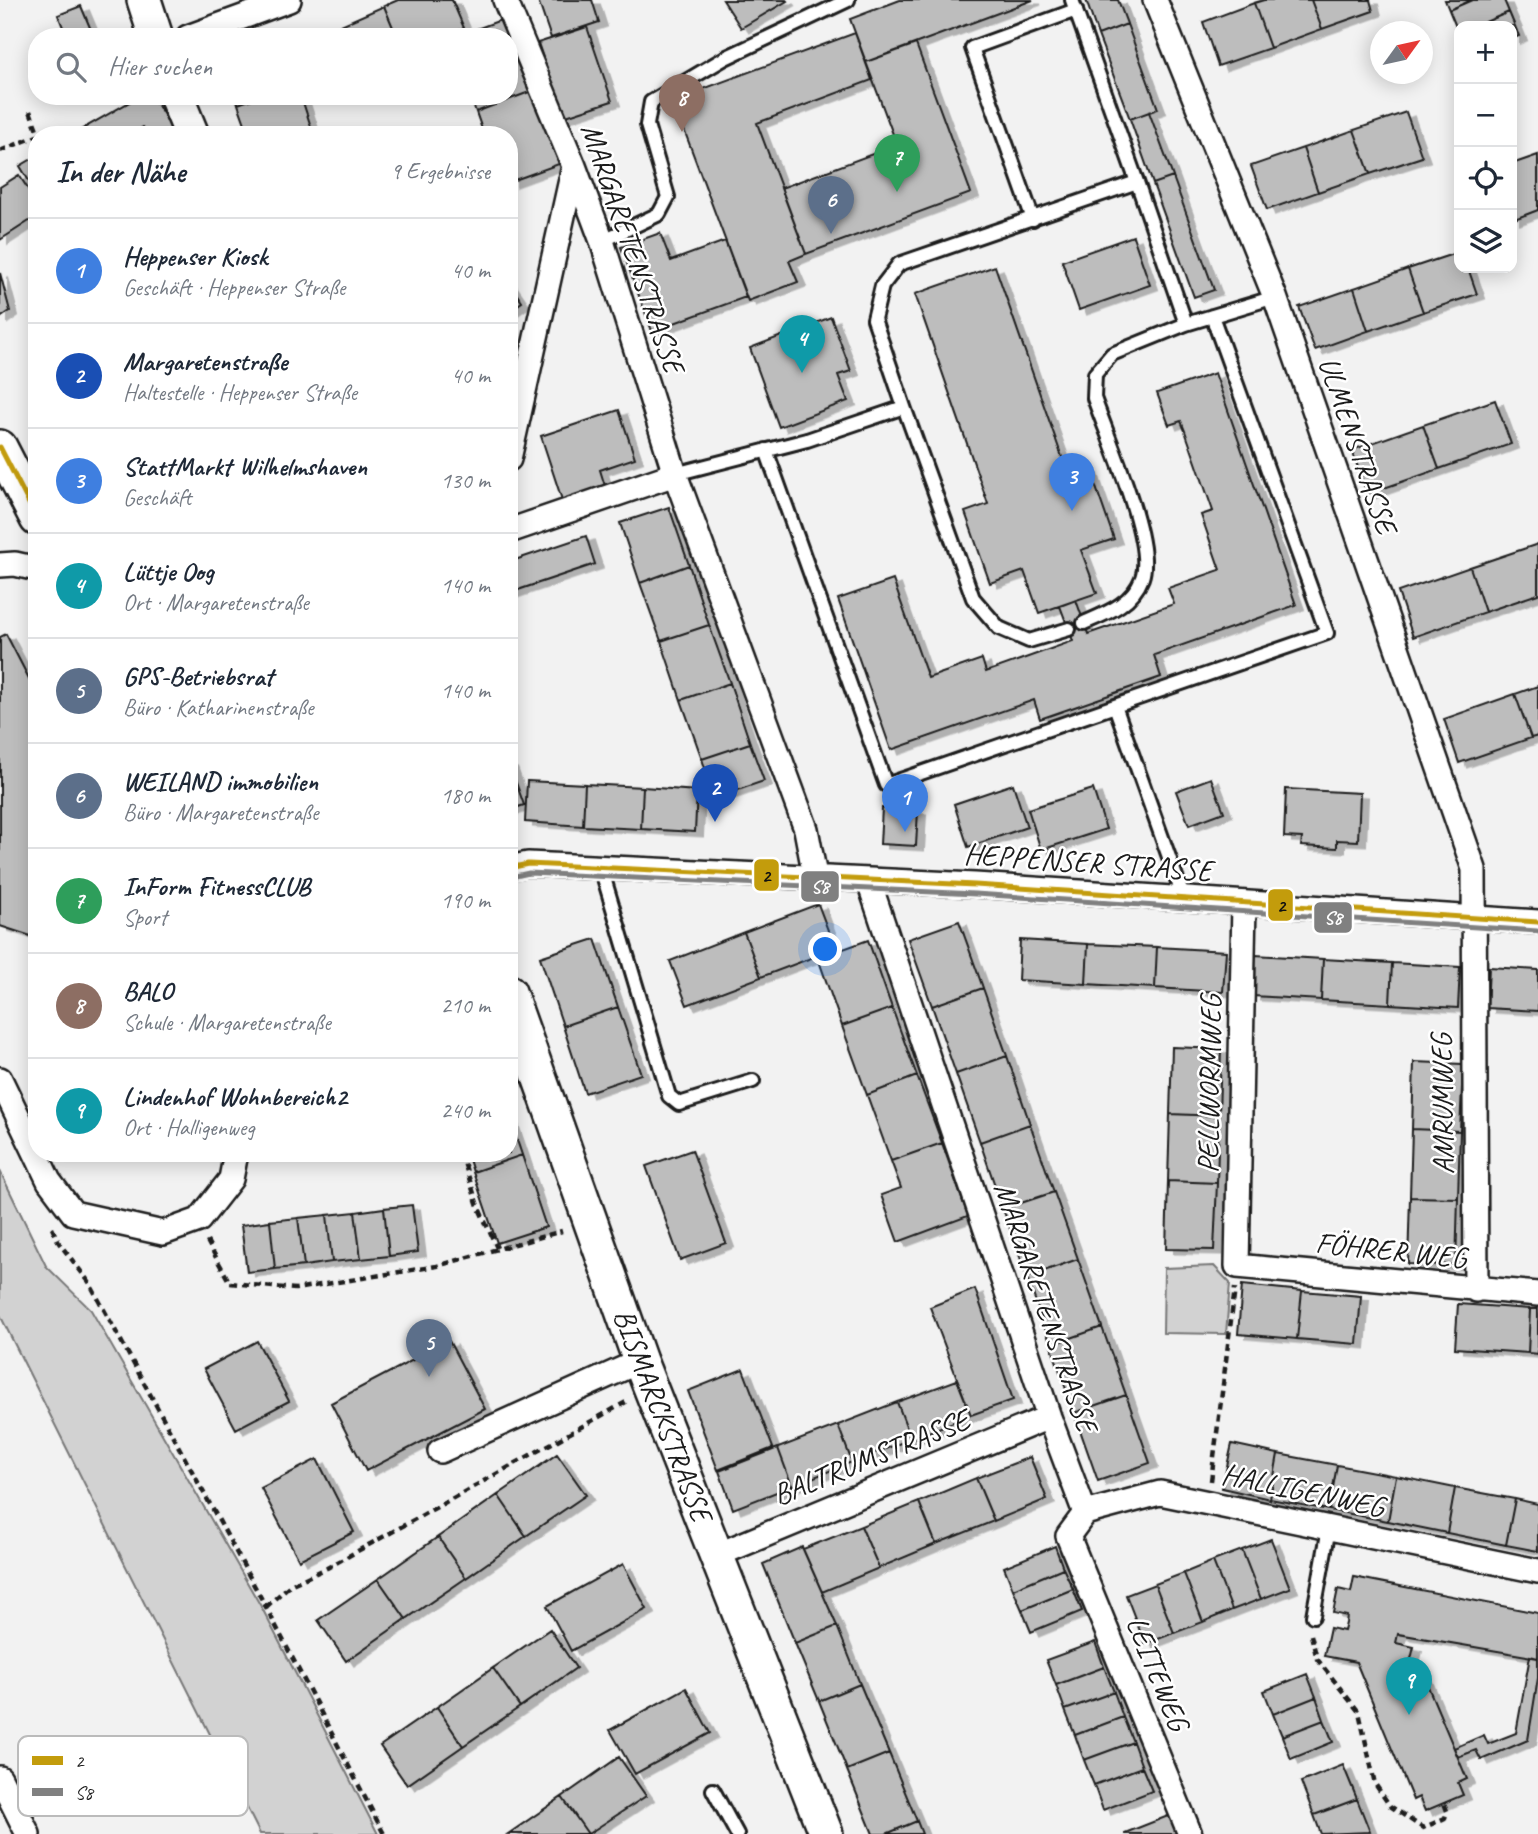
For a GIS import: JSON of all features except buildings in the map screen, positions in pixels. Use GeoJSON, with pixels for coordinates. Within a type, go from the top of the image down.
{"type":"FeatureCollection","features":[{"type":"Feature","properties":{"kind":"main road"},"geometry":{"type":"LineString","coordinates":[[144,0],[153,28]]}},
{"type":"Feature","properties":{"kind":"main road"},"geometry":{"type":"LineString","coordinates":[[180,105],[188,126]]}},
{"type":"Feature","properties":{"kind":"main road"},"geometry":{"type":"LineString","coordinates":[[2,458],[28,503]]}},
{"type":"Feature","properties":{"kind":"main road","name":"BISMARCKSTRASSE"},"geometry":{"type":"LineString","coordinates":[[518,1017],[646,1375],[826,1834]]}},
{"type":"Feature","properties":{"kind":"street"},"geometry":{"type":"LineString","coordinates":[[213,28],[289,0]]}},
{"type":"Feature","properties":{"kind":"street","name":"MARGARETENSTRASSE"},"geometry":{"type":"LineString","coordinates":[[505,0],[517,28]]}},
{"type":"Feature","properties":{"kind":"street","name":"ULMENSTRASSE"},"geometry":{"type":"LineString","coordinates":[[1155,0],[1275,297],[1474,869],[1472,917]]}},
{"type":"Feature","properties":{"kind":"street","name":"MARGARETENSTRASSE"},"geometry":{"type":"LineString","coordinates":[[518,31],[602,241],[675,474],[806,829],[816,876]]}},
{"type":"Feature","properties":{"kind":"street"},"geometry":{"type":"LineString","coordinates":[[518,418],[574,166]]}},
{"type":"Feature","properties":{"kind":"street"},"geometry":{"type":"LineString","coordinates":[[518,528],[675,474]]}},
{"type":"Feature","properties":{"kind":"street"},"geometry":{"type":"LineString","coordinates":[[0,565],[28,567]]}},
{"type":"Feature","properties":{"kind":"street","name":"HEPPENSER STRASSE"},"geometry":{"type":"LineString","coordinates":[[518,866],[528,864],[816,876],[869,882],[975,885],[1538,922]]}},
{"type":"Feature","properties":{"kind":"street","name":"MARGARETENSTRASSE"},"geometry":{"type":"LineString","coordinates":[[869,882],[1049,1417],[1085,1513]]}},
{"type":"Feature","properties":{"kind":"street","name":"PELLWORMWEG"},"geometry":{"type":"LineString","coordinates":[[1237,1266],[1244,903]]}},
{"type":"Feature","properties":{"kind":"street","name":"AMRUMWEG"},"geometry":{"type":"LineString","coordinates":[[1472,917],[1476,1290]]}},
{"type":"Feature","properties":{"kind":"street"},"geometry":{"type":"LineString","coordinates":[[0,1079],[28,1137]]}},
{"type":"Feature","properties":{"kind":"street"},"geometry":{"type":"LineString","coordinates":[[40,1162],[49,1181],[74,1213],[163,1233],[199,1220],[231,1179],[234,1162]]}},
{"type":"Feature","properties":{"kind":"street","name":"FÖHRER WEG"},"geometry":{"type":"LineString","coordinates":[[1237,1266],[1538,1294]]}},
{"type":"Feature","properties":{"kind":"street"},"geometry":{"type":"LineString","coordinates":[[440,1451],[646,1375]]}},
{"type":"Feature","properties":{"kind":"street","name":"BALTRUMSTRASSE"},"geometry":{"type":"LineString","coordinates":[[717,1555],[1049,1417]]}},
{"type":"Feature","properties":{"kind":"street","name":"HALLIGENWEG"},"geometry":{"type":"LineString","coordinates":[[1085,1513],[1160,1493],[1538,1571]]}},
{"type":"Feature","properties":{"kind":"street","name":"LEITEWEG"},"geometry":{"type":"LineString","coordinates":[[1085,1513],[1068,1536],[1190,1834]]}},
{"type":"Feature","properties":{"kind":"street"},"geometry":{"type":"LineString","coordinates":[[0,1779],[18,1814]]}},
{"type":"Feature","properties":{"kind":"street"},"geometry":{"type":"LineString","coordinates":[[19,1816],[28,1834]]}},
{"type":"Feature","properties":{"kind":"lane"},"geometry":{"type":"LineString","coordinates":[[602,241],[659,214],[668,197],[647,125],[651,102],[724,58],[848,0]]}},
{"type":"Feature","properties":{"kind":"lane"},"geometry":{"type":"LineString","coordinates":[[1033,219],[972,48],[1074,5],[1186,324]]}},
{"type":"Feature","properties":{"kind":"lane"},"geometry":{"type":"LineString","coordinates":[[1069,629],[1029,641],[999,628],[973,598],[874,319],[882,286],[899,264],[1137,183]]}},
{"type":"Feature","properties":{"kind":"lane"},"geometry":{"type":"LineString","coordinates":[[1084,623],[1122,606],[1142,578],[1143,537],[1094,398],[1095,374],[1112,354],[1186,324],[1275,297]]}},
{"type":"Feature","properties":{"kind":"lane"},"geometry":{"type":"LineString","coordinates":[[766,450],[886,785],[1327,633],[1212,316]]}},
{"type":"Feature","properties":{"kind":"lane"},"geometry":{"type":"LineString","coordinates":[[675,474],[766,450],[904,407]]}},
{"type":"Feature","properties":{"kind":"lane"},"geometry":{"type":"LineString","coordinates":[[1115,706],[1184,899]]}},
{"type":"Feature","properties":{"kind":"lane"},"geometry":{"type":"LineString","coordinates":[[601,868],[669,1096],[679,1104],[753,1081]]}},
{"type":"Feature","properties":{"kind":"lane"},"geometry":{"type":"LineString","coordinates":[[1313,1616],[1329,1528]]}},
{"type":"Feature","properties":{"kind":"lane"},"geometry":{"type":"LineString","coordinates":[[713,1790],[737,1834]]}},
{"type":"Feature","properties":{"kind":"path"},"geometry":{"type":"LineString","coordinates":[[30,111],[35,126]]}},
{"type":"Feature","properties":{"kind":"path"},"geometry":{"type":"LineString","coordinates":[[0,151],[28,139]]}},
{"type":"Feature","properties":{"kind":"path"},"geometry":{"type":"LineString","coordinates":[[464,1162],[478,1206],[497,1248]]}},
{"type":"Feature","properties":{"kind":"path"},"geometry":{"type":"LineString","coordinates":[[199,1220],[212,1254],[230,1283],[295,1289],[437,1266],[593,1223]]}},
{"type":"Feature","properties":{"kind":"path"},"geometry":{"type":"LineString","coordinates":[[59,1243],[89,1282],[266,1607],[384,1834]]}},
{"type":"Feature","properties":{"kind":"path"},"geometry":{"type":"LineString","coordinates":[[1208,1502],[1237,1266]]}},
{"type":"Feature","properties":{"kind":"path"},"geometry":{"type":"LineString","coordinates":[[266,1607],[290,1585],[327,1568],[646,1375]]}},
{"type":"Feature","properties":{"kind":"path"},"geometry":{"type":"LineString","coordinates":[[1313,1616],[1310,1637],[1317,1659],[1359,1712],[1375,1784],[1390,1806],[1423,1828],[1445,1818],[1447,1811],[1444,1803]]}},
{"type":"Feature","properties":{"kind":"shaded area"},"geometry":{"type":"Polygon","coordinates":[[[0,1171],[46,1266],[91,1310],[263,1610],[378,1834],[260,1834],[248,1810],[248,1736],[211,1736],[0,1315],[0,1171]]]}},
{"type":"Feature","properties":{"kind":"shaded area"},"geometry":{"type":"Polygon","coordinates":[[[1214,1266],[1230,1283],[1226,1334],[1163,1333],[1164,1268],[1214,1266]]]}},
{"type":"Feature","properties":{"kind":"transit line","name":"2"},"geometry":{"type":"LineString","coordinates":[[0,447],[28,501]]}},
{"type":"Feature","properties":{"kind":"transit line","name":"2"},"geometry":{"type":"LineString","coordinates":[[518,866],[528,864],[975,885],[1538,922]]}},
{"type":"Feature","properties":{"kind":"transit line","name":"S8"},"geometry":{"type":"LineString","coordinates":[[518,875],[529,873],[975,894],[1537,931]]}},
{"type":"Feature","properties":{"kind":"place","name":"BALO"},"geometry":{"type":"Point","coordinates":[682,132]}},
{"type":"Feature","properties":{"kind":"place","name":"InForm FitnessCLUB"},"geometry":{"type":"Point","coordinates":[897,192]}},
{"type":"Feature","properties":{"kind":"place","name":"WEILAND immobilien"},"geometry":{"type":"Point","coordinates":[831,234]}},
{"type":"Feature","properties":{"kind":"place","name":"Lüttje Oog"},"geometry":{"type":"Point","coordinates":[802,373]}},
{"type":"Feature","properties":{"kind":"place","name":"StattMarkt Wilhelmshaven"},"geometry":{"type":"Point","coordinates":[1072,511]}},
{"type":"Feature","properties":{"kind":"place","name":"Margaretenstraße"},"geometry":{"type":"Point","coordinates":[715,822]}},
{"type":"Feature","properties":{"kind":"place","name":"Heppenser Kiosk"},"geometry":{"type":"Point","coordinates":[905,832]}},
{"type":"Feature","properties":{"kind":"place","name":"GPS-Betriebsrat"},"geometry":{"type":"Point","coordinates":[429,1377]}},
{"type":"Feature","properties":{"kind":"place","name":"Lindenhof Wohnbereich2"},"geometry":{"type":"Point","coordinates":[1409,1715]}}]}
